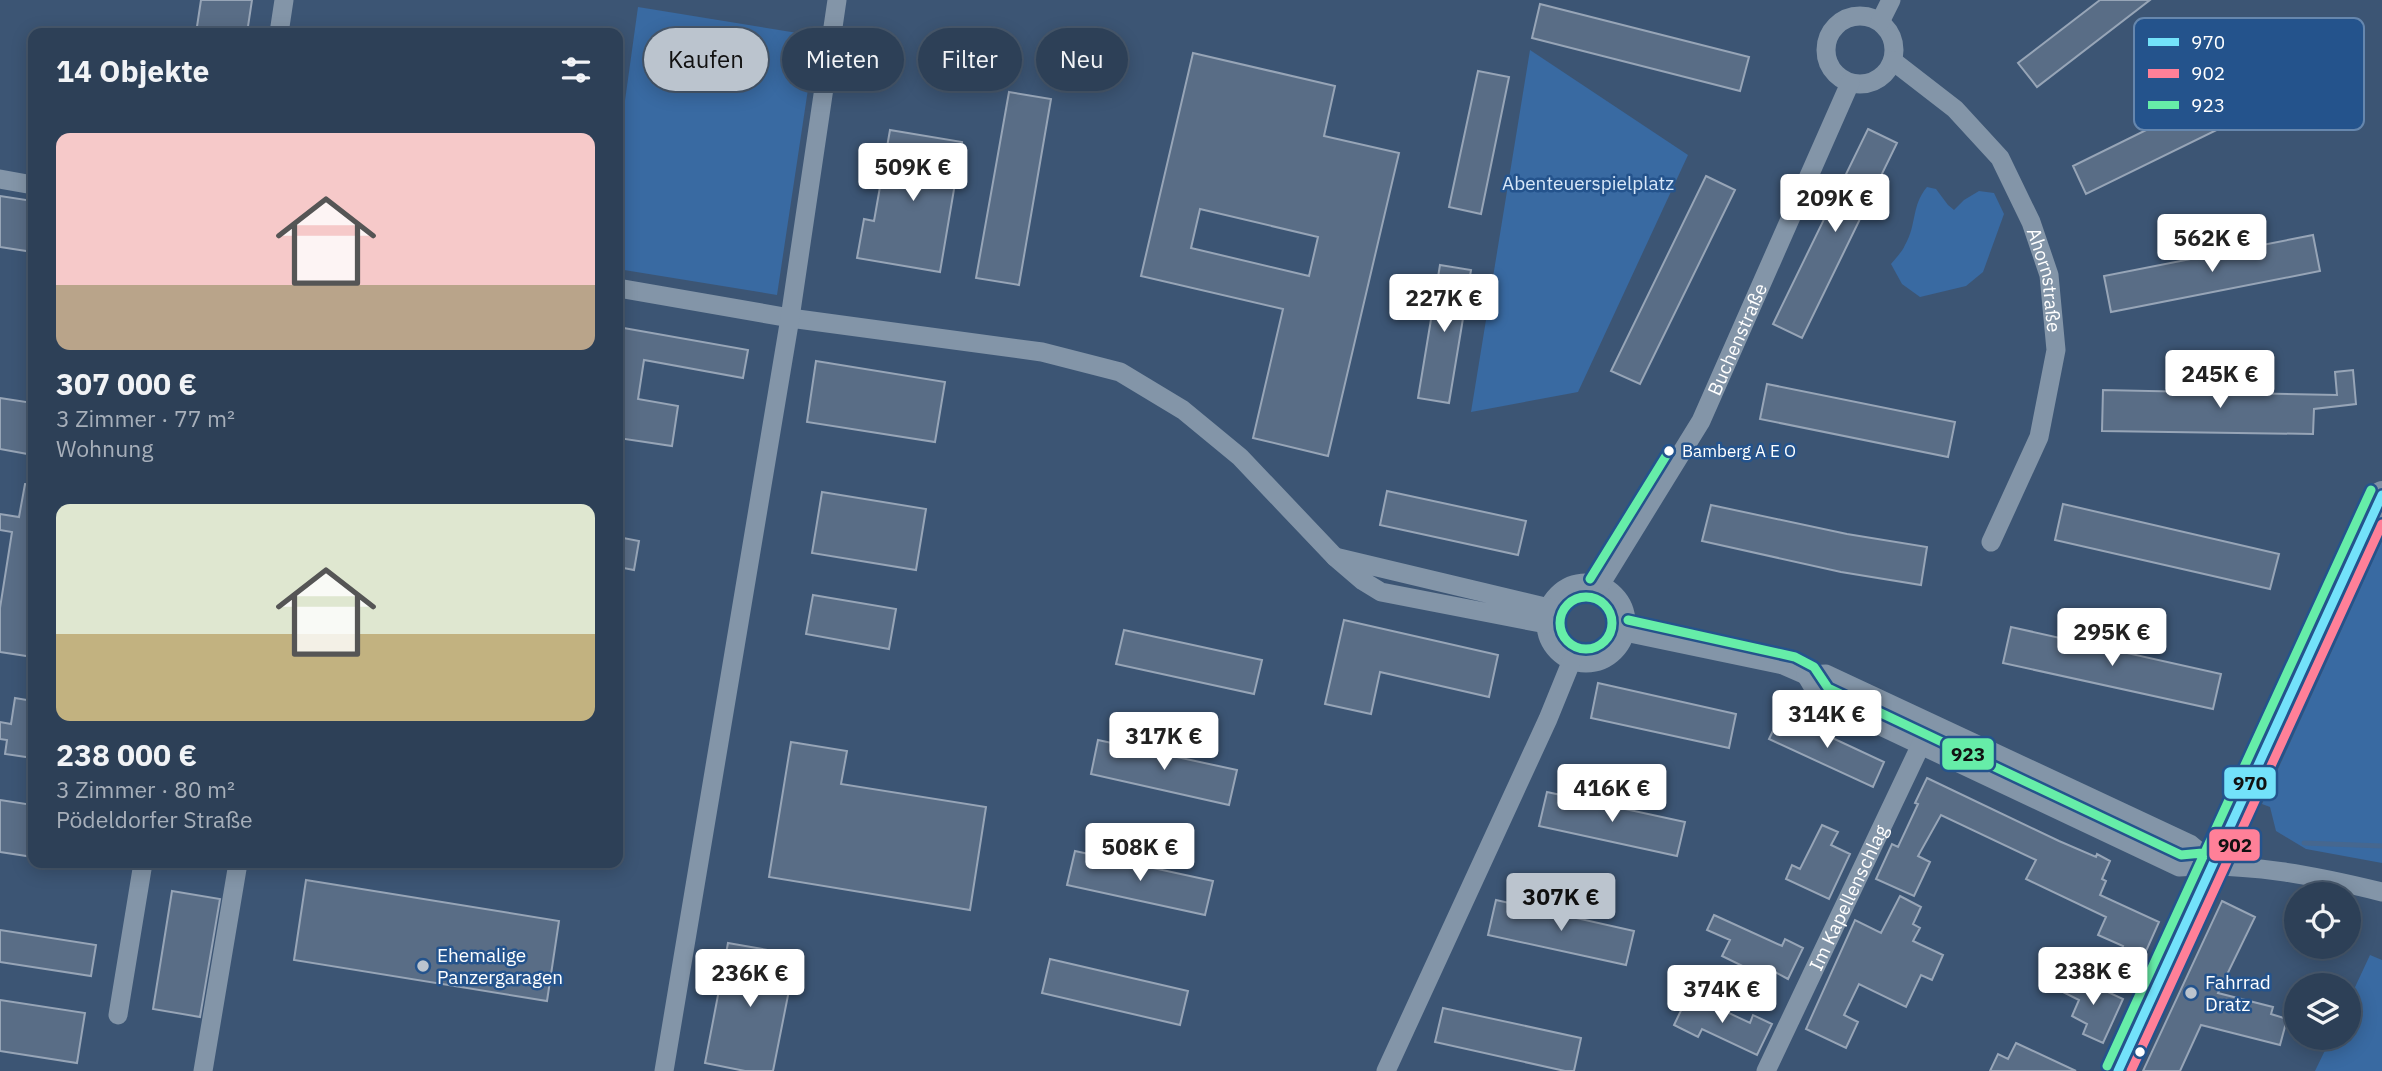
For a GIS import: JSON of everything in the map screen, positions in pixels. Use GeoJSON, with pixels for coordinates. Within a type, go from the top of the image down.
{"type":"FeatureCollection","features":[{"type":"Feature","properties":{"kind":"main road"},"geometry":{"type":"LineString","coordinates":[[2118,1071],[2382,495]]}},
{"type":"Feature","properties":{"kind":"street"},"geometry":{"type":"LineString","coordinates":[[280,28],[284,0]]}},
{"type":"Feature","properties":{"kind":"street"},"geometry":{"type":"LineString","coordinates":[[664,1071],[790,318],[837,0]]}},
{"type":"Feature","properties":{"kind":"street"},"geometry":{"type":"LineString","coordinates":[[1880,22],[1891,0]]}},
{"type":"Feature","properties":{"kind":"street"},"geometry":{"type":"LineString","coordinates":[[1869,17],[1880,22],[1893,38],[1893,61],[1882,77],[1875,81],[1861,85],[1850,83],[1839,77],[1831,68],[1826,45],[1830,34],[1845,19],[1869,17]]}},
{"type":"Feature","properties":{"kind":"street","name":"Ahornstraße"},"geometry":{"type":"LineString","coordinates":[[1893,61],[1955,109],[2000,158],[2031,222],[2049,275],[2056,350],[2039,438],[1991,542]]}},
{"type":"Feature","properties":{"kind":"street","name":"Buchenstraße"},"geometry":{"type":"LineString","coordinates":[[1601,585],[1701,421],[1850,83]]}},
{"type":"Feature","properties":{"kind":"street"},"geometry":{"type":"LineString","coordinates":[[0,179],[28,184]]}},
{"type":"Feature","properties":{"kind":"street"},"geometry":{"type":"LineString","coordinates":[[623,289],[790,318],[1042,352],[1121,372],[1184,410],[1241,457],[1335,557],[1548,616]]}},
{"type":"Feature","properties":{"kind":"street"},"geometry":{"type":"LineString","coordinates":[[1585,582],[1601,585],[1613,592],[1622,604],[1626,617],[1625,632],[1620,644],[1611,654],[1599,661],[1585,663],[1572,660],[1554,646],[1548,635],[1548,616],[1558,595],[1570,586],[1585,582]]}},
{"type":"Feature","properties":{"kind":"street"},"geometry":{"type":"LineString","coordinates":[[1625,632],[1783,665],[1806,675],[1826,674],[2190,844],[2214,864]]}},
{"type":"Feature","properties":{"kind":"street"},"geometry":{"type":"LineString","coordinates":[[1386,1071],[1548,719],[1572,660]]}},
{"type":"Feature","properties":{"kind":"street"},"geometry":{"type":"LineString","coordinates":[[1806,675],[1819,697],[2179,867],[2214,864],[2342,882],[2382,892]]}},
{"type":"Feature","properties":{"kind":"street","name":"Im Kapellenschlag"},"geometry":{"type":"LineString","coordinates":[[1766,1071],[1931,723]]}},
{"type":"Feature","properties":{"kind":"street"},"geometry":{"type":"LineString","coordinates":[[118,1015],[142,868]]}},
{"type":"Feature","properties":{"kind":"street"},"geometry":{"type":"LineString","coordinates":[[203,1071],[237,868]]}},
{"type":"Feature","properties":{"kind":"green space"},"geometry":{"type":"Polygon","coordinates":[[[638,7],[767,28],[644,28],[644,91],[768,91],[768,28],[782,30],[782,91],[808,91],[777,295],[623,270],[623,115],[638,7]]]}},
{"type":"Feature","properties":{"kind":"green space","name":"Abenteuerspielplatz"},"geometry":{"type":"Polygon","coordinates":[[[1530,50],[1688,155],[1578,392],[1471,412],[1530,50]]]}},
{"type":"Feature","properties":{"kind":"green space"},"geometry":{"type":"Polygon","coordinates":[[[1927,187],[1936,189],[1954,210],[1979,191],[1994,193],[2004,214],[1983,272],[1966,286],[1920,297],[1902,284],[1891,264],[1909,238],[1918,201],[1927,187]]]}},
{"type":"Feature","properties":{"kind":"green space"},"geometry":{"type":"Polygon","coordinates":[[[2382,541],[2382,863],[2306,849],[2276,831],[2270,807],[2262,804],[2382,541]]]}},
{"type":"Feature","properties":{"kind":"green space"},"geometry":{"type":"Polygon","coordinates":[[[2370,955],[2382,960],[2382,1071],[2315,1071],[2325,1050],[2361,1050],[2361,974],[2370,955]]]}},
{"type":"Feature","properties":{"kind":"building"},"geometry":{"type":"Polygon","coordinates":[[[201,0],[252,0],[248,28],[197,28],[201,0]]]}},
{"type":"Feature","properties":{"kind":"building"},"geometry":{"type":"Polygon","coordinates":[[[2100,0],[2150,0],[2037,87],[2018,63],[2100,0]]]}},
{"type":"Feature","properties":{"kind":"building"},"geometry":{"type":"Polygon","coordinates":[[[1540,4],[1749,57],[1740,91],[1532,38],[1540,4]]]}},
{"type":"Feature","properties":{"kind":"building"},"geometry":{"type":"Polygon","coordinates":[[[1193,53],[1335,86],[1324,136],[1399,153],[1328,456],[1253,438],[1283,309],[1141,276],[1193,53]],[[1200,209],[1191,248],[1309,276],[1318,237],[1200,209]]]}},
{"type":"Feature","properties":{"kind":"building"},"geometry":{"type":"Polygon","coordinates":[[[1478,71],[1509,77],[1481,214],[1449,207],[1478,71]]]}},
{"type":"Feature","properties":{"kind":"building"},"geometry":{"type":"Polygon","coordinates":[[[1009,92],[1051,99],[1019,285],[976,278],[1009,92]]]}},
{"type":"Feature","properties":{"kind":"building"},"geometry":{"type":"Polygon","coordinates":[[[1868,129],[1897,143],[1802,338],[1773,324],[1868,129]]]}},
{"type":"Feature","properties":{"kind":"building"},"geometry":{"type":"Polygon","coordinates":[[[890,130],[962,142],[940,272],[857,258],[864,219],[874,221],[890,130]]]}},
{"type":"Feature","properties":{"kind":"building"},"geometry":{"type":"Polygon","coordinates":[[[2146,130],[2217,130],[2086,194],[2073,166],[2146,130]]]}},
{"type":"Feature","properties":{"kind":"building"},"geometry":{"type":"Polygon","coordinates":[[[1706,176],[1735,190],[1640,384],[1611,371],[1706,176]]]}},
{"type":"Feature","properties":{"kind":"building"},"geometry":{"type":"Polygon","coordinates":[[[0,196],[28,200],[28,251],[0,247],[0,196]]]}},
{"type":"Feature","properties":{"kind":"building"},"geometry":{"type":"Polygon","coordinates":[[[2313,235],[2320,271],[2111,312],[2104,276],[2313,235]]]}},
{"type":"Feature","properties":{"kind":"building"},"geometry":{"type":"Polygon","coordinates":[[[1440,265],[1471,270],[1449,403],[1418,398],[1440,265]]]}},
{"type":"Feature","properties":{"kind":"building"},"geometry":{"type":"Polygon","coordinates":[[[623,328],[748,350],[743,378],[644,360],[638,399],[678,406],[672,446],[623,439],[623,328]]]}},
{"type":"Feature","properties":{"kind":"building"},"geometry":{"type":"Polygon","coordinates":[[[816,361],[945,382],[935,442],[807,422],[816,361]]]}},
{"type":"Feature","properties":{"kind":"building"},"geometry":{"type":"Polygon","coordinates":[[[2353,370],[2356,404],[2314,409],[2313,434],[2102,431],[2103,390],[2337,395],[2335,372],[2353,370]]]}},
{"type":"Feature","properties":{"kind":"building"},"geometry":{"type":"Polygon","coordinates":[[[1767,384],[1955,422],[1948,457],[1760,419],[1767,384]]]}},
{"type":"Feature","properties":{"kind":"building"},"geometry":{"type":"Polygon","coordinates":[[[0,398],[28,402],[28,454],[0,449],[0,398]]]}},
{"type":"Feature","properties":{"kind":"building"},"geometry":{"type":"Polygon","coordinates":[[[25,484],[28,484],[28,656],[0,652],[0,608],[12,532],[0,530],[0,514],[19,517],[25,484]]]}},
{"type":"Feature","properties":{"kind":"building"},"geometry":{"type":"Polygon","coordinates":[[[1387,491],[1526,521],[1518,555],[1380,525],[1387,491]]]}},
{"type":"Feature","properties":{"kind":"building"},"geometry":{"type":"Polygon","coordinates":[[[822,492],[926,509],[916,570],[812,553],[822,492]]]}},
{"type":"Feature","properties":{"kind":"building"},"geometry":{"type":"Polygon","coordinates":[[[2063,504],[2279,554],[2270,589],[2055,540],[2063,504]]]}},
{"type":"Feature","properties":{"kind":"building"},"geometry":{"type":"Polygon","coordinates":[[[1711,505],[1847,534],[1927,547],[1921,585],[1841,572],[1702,541],[1711,505]]]}},
{"type":"Feature","properties":{"kind":"building"},"geometry":{"type":"Polygon","coordinates":[[[623,538],[639,541],[634,570],[623,568],[623,538]]]}},
{"type":"Feature","properties":{"kind":"building"},"geometry":{"type":"Polygon","coordinates":[[[813,595],[896,609],[889,649],[806,634],[813,595]]]}},
{"type":"Feature","properties":{"kind":"building"},"geometry":{"type":"Polygon","coordinates":[[[1344,620],[1498,655],[1489,697],[1380,672],[1371,714],[1325,704],[1344,620]]]}},
{"type":"Feature","properties":{"kind":"building"},"geometry":{"type":"Polygon","coordinates":[[[2011,627],[2221,674],[2213,709],[2003,663],[2011,627]]]}},
{"type":"Feature","properties":{"kind":"building"},"geometry":{"type":"Polygon","coordinates":[[[1124,630],[1262,660],[1254,694],[1116,664],[1124,630]]]}},
{"type":"Feature","properties":{"kind":"building"},"geometry":{"type":"Polygon","coordinates":[[[1598,683],[1736,714],[1729,748],[1591,718],[1598,683]]]}},
{"type":"Feature","properties":{"kind":"building"},"geometry":{"type":"Polygon","coordinates":[[[15,698],[28,700],[28,757],[5,754],[7,740],[0,739],[0,722],[11,724],[15,698]]]}},
{"type":"Feature","properties":{"kind":"building"},"geometry":{"type":"Polygon","coordinates":[[[1781,714],[1884,762],[1873,787],[1769,739],[1781,714]]]}},
{"type":"Feature","properties":{"kind":"building"},"geometry":{"type":"Polygon","coordinates":[[[1098,740],[1237,770],[1229,805],[1091,774],[1098,740]]]}},
{"type":"Feature","properties":{"kind":"building"},"geometry":{"type":"Polygon","coordinates":[[[791,742],[847,751],[841,784],[986,807],[970,910],[769,877],[791,742]]]}},
{"type":"Feature","properties":{"kind":"building"},"geometry":{"type":"Polygon","coordinates":[[[1927,778],[2059,841],[2110,861],[2102,879],[2106,881],[2100,895],[2159,922],[2139,967],[2118,957],[2123,946],[2098,935],[2106,917],[2026,879],[2036,860],[1941,815],[1918,856],[1930,862],[1914,896],[1876,879],[1892,844],[1898,847],[1927,778]]]}},
{"type":"Feature","properties":{"kind":"building"},"geometry":{"type":"Polygon","coordinates":[[[1547,792],[1685,822],[1677,856],[1539,826],[1547,792]]]}},
{"type":"Feature","properties":{"kind":"building"},"geometry":{"type":"Polygon","coordinates":[[[0,800],[28,804],[28,856],[0,852],[0,800]]]}},
{"type":"Feature","properties":{"kind":"building"},"geometry":{"type":"Polygon","coordinates":[[[1822,825],[1838,832],[1831,845],[1850,854],[1829,899],[1786,879],[1792,865],[1800,869],[1822,825]]]}},
{"type":"Feature","properties":{"kind":"building"},"geometry":{"type":"Polygon","coordinates":[[[1075,851],[1213,881],[1205,915],[1067,885],[1075,851]]]}},
{"type":"Feature","properties":{"kind":"building"},"geometry":{"type":"Polygon","coordinates":[[[306,880],[559,921],[547,1001],[294,960],[306,880]]]}},
{"type":"Feature","properties":{"kind":"building"},"geometry":{"type":"Polygon","coordinates":[[[172,891],[220,899],[200,1017],[153,1009],[172,891]]]}},
{"type":"Feature","properties":{"kind":"building"},"geometry":{"type":"Polygon","coordinates":[[[1900,896],[1921,907],[1913,924],[1920,928],[1913,941],[1943,955],[1932,980],[1921,975],[1906,1007],[1859,984],[1844,1015],[1858,1022],[1846,1048],[1806,1029],[1855,920],[1881,933],[1900,896]]]}},
{"type":"Feature","properties":{"kind":"building"},"geometry":{"type":"Polygon","coordinates":[[[1496,900],[1634,931],[1626,965],[1488,935],[1496,900]]]}},
{"type":"Feature","properties":{"kind":"building"},"geometry":{"type":"Polygon","coordinates":[[[2222,901],[2255,917],[2218,993],[2273,1007],[2271,1014],[2284,1018],[2280,1045],[2201,1025],[2180,1071],[2143,1071],[2222,901]]]}},
{"type":"Feature","properties":{"kind":"building"},"geometry":{"type":"Polygon","coordinates":[[[1714,915],[1782,946],[1785,939],[1803,948],[1788,979],[1775,972],[1771,980],[1722,956],[1730,940],[1707,930],[1714,915]]]}},
{"type":"Feature","properties":{"kind":"building"},"geometry":{"type":"Polygon","coordinates":[[[0,930],[96,945],[91,976],[0,962],[0,930]]]}},
{"type":"Feature","properties":{"kind":"building"},"geometry":{"type":"Polygon","coordinates":[[[728,943],[796,955],[773,1071],[745,1071],[705,1063],[728,943]]]}},
{"type":"Feature","properties":{"kind":"building"},"geometry":{"type":"Polygon","coordinates":[[[1050,959],[1188,991],[1180,1025],[1042,993],[1050,959]]]}},
{"type":"Feature","properties":{"kind":"building"},"geometry":{"type":"Polygon","coordinates":[[[2069,974],[2123,999],[2103,1043],[2083,1034],[2087,1024],[2072,1016],[2079,1000],[2061,991],[2069,974]]]}},
{"type":"Feature","properties":{"kind":"building"},"geometry":{"type":"Polygon","coordinates":[[[1689,994],[1750,1023],[1753,1015],[1772,1024],[1757,1055],[1702,1029],[1698,1037],[1674,1025],[1689,994]]]}},
{"type":"Feature","properties":{"kind":"building"},"geometry":{"type":"Polygon","coordinates":[[[0,1000],[85,1013],[77,1063],[0,1051],[0,1000]]]}},
{"type":"Feature","properties":{"kind":"building"},"geometry":{"type":"Polygon","coordinates":[[[1443,1008],[1581,1038],[1574,1071],[1435,1042],[1443,1008]]]}},
{"type":"Feature","properties":{"kind":"building"},"geometry":{"type":"Polygon","coordinates":[[[2016,1043],[2076,1071],[1990,1071],[1998,1054],[2008,1059],[2016,1043]]]}},
{"type":"Feature","properties":{"kind":"waterway"},"geometry":{"type":"LineString","coordinates":[[2304,843],[2382,846]]}},
{"type":"Feature","properties":{"kind":"transit line","name":"923"},"geometry":{"type":"LineString","coordinates":[[1590,579],[1669,451]]}},
{"type":"Feature","properties":{"kind":"transit line","name":"923"},"geometry":{"type":"LineString","coordinates":[[2107,1066],[2371,490]]}},
{"type":"Feature","properties":{"kind":"transit line","name":"970"},"geometry":{"type":"LineString","coordinates":[[2118,1071],[2382,495]]}},
{"type":"Feature","properties":{"kind":"transit line","name":"902"},"geometry":{"type":"LineString","coordinates":[[2131,1071],[2382,524]]}},
{"type":"Feature","properties":{"kind":"transit line","name":"923"},"geometry":{"type":"LineString","coordinates":[[1586,597],[1605,604],[1612,623],[1605,642],[1586,649],[1567,642],[1560,623],[1567,604],[1586,597]]}},
{"type":"Feature","properties":{"kind":"transit line","name":"923"},"geometry":{"type":"LineString","coordinates":[[1628,620],[1795,657],[1814,667],[1828,688],[2181,855],[2213,852]]}},
{"type":"Feature","properties":{"kind":"place","name":"Bamberg A E O"},"geometry":{"type":"Point","coordinates":[1669,451]}},
{"type":"Feature","properties":{"kind":"place","name":"Ehemalige Panzergaragen"},"geometry":{"type":"Point","coordinates":[423,966]}},
{"type":"Feature","properties":{"kind":"place","name":"Fahrrad Dratz"},"geometry":{"type":"Point","coordinates":[2191,993]}}]}
